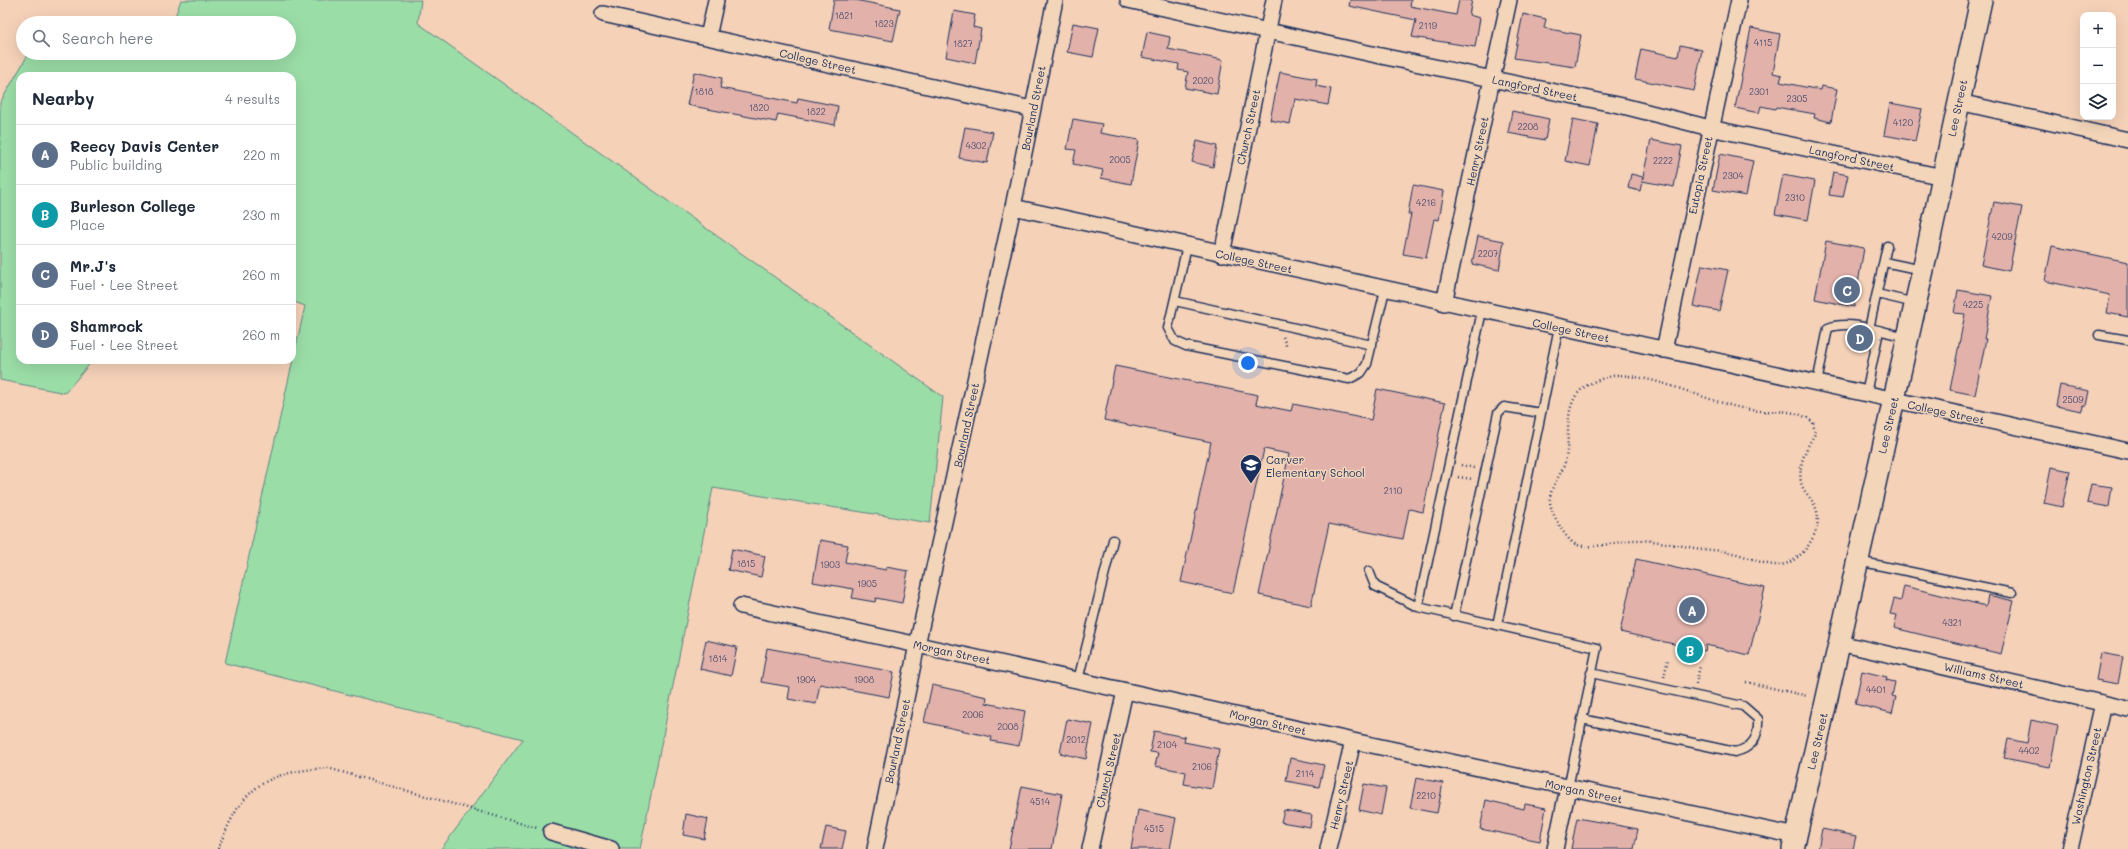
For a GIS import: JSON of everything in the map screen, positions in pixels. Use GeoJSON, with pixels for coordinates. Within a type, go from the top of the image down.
{"type":"FeatureCollection","features":[{"type":"Feature","properties":{"kind":"main road","name":"Lee Street"},"geometry":{"type":"LineString","coordinates":[[1794,842],[1916,303],[1980,0]]}},
{"type":"Feature","properties":{"kind":"street"},"geometry":{"type":"LineString","coordinates":[[708,37],[716,0]]}},
{"type":"Feature","properties":{"kind":"street","name":"Bourland Street"},"geometry":{"type":"LineString","coordinates":[[875,849],[917,644],[1013,208],[1055,0]]}},
{"type":"Feature","properties":{"kind":"street","name":"Langford Street"},"geometry":{"type":"LineString","coordinates":[[1128,0],[1623,106],[1710,128],[1943,177]]}},
{"type":"Feature","properties":{"kind":"street","name":"Church Street"},"geometry":{"type":"LineString","coordinates":[[1222,254],[1274,0]]}},
{"type":"Feature","properties":{"kind":"street","name":"Henry Street"},"geometry":{"type":"LineString","coordinates":[[1444,302],[1509,0]]}},
{"type":"Feature","properties":{"kind":"street","name":"Eutopia Street"},"geometry":{"type":"LineString","coordinates":[[1664,350],[1710,128],[1739,0]]}},
{"type":"Feature","properties":{"kind":"street","name":"College Street"},"geometry":{"type":"LineString","coordinates":[[603,14],[1032,109]]}},
{"type":"Feature","properties":{"kind":"street"},"geometry":{"type":"LineString","coordinates":[[1959,102],[2128,140]]}},
{"type":"Feature","properties":{"kind":"street","name":"College Street"},"geometry":{"type":"LineString","coordinates":[[1013,208],[2128,451]]}},
{"type":"Feature","properties":{"kind":"street","name":"Morgan Street"},"geometry":{"type":"LineString","coordinates":[[740,606],[1568,788],[1794,842]]}},
{"type":"Feature","properties":{"kind":"street","name":"Williams Street"},"geometry":{"type":"LineString","coordinates":[[1839,643],[2103,702],[2128,709]]}},
{"type":"Feature","properties":{"kind":"street","name":"Church Street"},"geometry":{"type":"LineString","coordinates":[[1090,849],[1126,691]]}},
{"type":"Feature","properties":{"kind":"street","name":"Washington Street"},"geometry":{"type":"LineString","coordinates":[[2070,849],[2103,702]]}},
{"type":"Feature","properties":{"kind":"street","name":"Henry Street"},"geometry":{"type":"LineString","coordinates":[[1328,849],[1353,741]]}},
{"type":"Feature","properties":{"kind":"street"},"geometry":{"type":"LineString","coordinates":[[1555,849],[1568,788]]}},
{"type":"Feature","properties":{"kind":"street"},"geometry":{"type":"LineString","coordinates":[[551,832],[611,849]]}},
{"type":"Feature","properties":{"kind":"lane"},"geometry":{"type":"LineString","coordinates":[[1187,246],[1168,328],[1175,341],[1186,346],[1349,379],[1361,373],[1367,364],[1385,290]]}},
{"type":"Feature","properties":{"kind":"lane"},"geometry":{"type":"LineString","coordinates":[[1869,329],[1887,246]]}},
{"type":"Feature","properties":{"kind":"lane"},"geometry":{"type":"LineString","coordinates":[[1884,262],[1923,270]]}},
{"type":"Feature","properties":{"kind":"lane"},"geometry":{"type":"LineString","coordinates":[[1877,294],[1916,303]]}},
{"type":"Feature","properties":{"kind":"lane"},"geometry":{"type":"LineString","coordinates":[[1174,301],[1372,345]]}},
{"type":"Feature","properties":{"kind":"lane"},"geometry":{"type":"LineString","coordinates":[[1418,607],[1482,311]]}},
{"type":"Feature","properties":{"kind":"lane"},"geometry":{"type":"LineString","coordinates":[[1817,383],[1828,328],[1837,324],[1869,329],[1908,338]]}},
{"type":"Feature","properties":{"kind":"lane"},"geometry":{"type":"LineString","coordinates":[[1497,625],[1559,327]]}},
{"type":"Feature","properties":{"kind":"lane"},"geometry":{"type":"LineString","coordinates":[[1866,394],[1879,331]]}},
{"type":"Feature","properties":{"kind":"lane"},"geometry":{"type":"LineString","coordinates":[[2099,335],[2128,340]]}},
{"type":"Feature","properties":{"kind":"lane"},"geometry":{"type":"LineString","coordinates":[[1454,616],[1498,414],[1504,407],[1541,413]]}},
{"type":"Feature","properties":{"kind":"lane"},"geometry":{"type":"LineString","coordinates":[[1078,680],[1113,540]]}},
{"type":"Feature","properties":{"kind":"lane"},"geometry":{"type":"LineString","coordinates":[[1857,561],[2012,592]]}},
{"type":"Feature","properties":{"kind":"lane"},"geometry":{"type":"LineString","coordinates":[[1369,571],[1375,586],[1418,607],[1596,648],[1568,788]]}},
{"type":"Feature","properties":{"kind":"lane"},"geometry":{"type":"LineString","coordinates":[[1582,719],[1735,752],[1746,750],[1754,742],[1759,731],[1758,719],[1743,706],[1591,673]]}},
{"type":"Feature","properties":{"kind":"path"},"geometry":{"type":"LineString","coordinates":[[1282,332],[1287,348]]}},
{"type":"Feature","properties":{"kind":"path"},"geometry":{"type":"LineString","coordinates":[[1617,375],[1629,376],[1688,391],[1741,408],[1803,415],[1813,422],[1815,434],[1808,445],[1802,462],[1801,482],[1806,494],[1815,505],[1819,518],[1815,533],[1805,549],[1791,563],[1773,566],[1736,554],[1652,542],[1635,540],[1586,546],[1575,544],[1566,535],[1552,510],[1550,498],[1565,463],[1572,403],[1578,392],[1588,384],[1602,378],[1617,375]]}},
{"type":"Feature","properties":{"kind":"path"},"geometry":{"type":"LineString","coordinates":[[1461,465],[1476,468]]}},
{"type":"Feature","properties":{"kind":"path"},"geometry":{"type":"LineString","coordinates":[[1458,477],[1473,480]]}},
{"type":"Feature","properties":{"kind":"path"},"geometry":{"type":"LineString","coordinates":[[1663,680],[1668,659]]}},
{"type":"Feature","properties":{"kind":"path"},"geometry":{"type":"LineString","coordinates":[[1695,687],[1700,666]]}},
{"type":"Feature","properties":{"kind":"path"},"geometry":{"type":"LineString","coordinates":[[1746,682],[1807,696]]}},
{"type":"Feature","properties":{"kind":"path"},"geometry":{"type":"LineString","coordinates":[[218,849],[240,803],[267,780],[298,770],[328,768],[551,832]]}},
{"type":"Feature","properties":{"kind":"green space"},"geometry":{"type":"Polygon","coordinates":[[[181,0],[421,0],[418,23],[943,397],[930,523],[713,488],[640,849],[441,849],[523,739],[225,663],[292,364],[296,364],[296,346],[305,306],[296,303],[296,72],[18,72],[25,60],[296,60],[296,16],[175,16],[181,0]]]}},
{"type":"Feature","properties":{"kind":"green space"},"geometry":{"type":"Polygon","coordinates":[[[16,75],[16,364],[90,364],[65,393],[0,380],[0,103],[16,75]]]}},
{"type":"Feature","properties":{"kind":"building"},"geometry":{"type":"Polygon","coordinates":[[[834,0],[855,0],[900,9],[893,41],[829,29],[834,0]]]}},
{"type":"Feature","properties":{"kind":"building"},"geometry":{"type":"Polygon","coordinates":[[[1350,0],[1411,0],[1410,6],[1456,15],[1459,0],[1472,0],[1469,15],[1480,18],[1475,47],[1412,37],[1416,20],[1349,6],[1350,0]]]}},
{"type":"Feature","properties":{"kind":"building"},"geometry":{"type":"Polygon","coordinates":[[[954,11],[975,15],[973,27],[981,29],[975,63],[946,57],[954,11]]]}},
{"type":"Feature","properties":{"kind":"building"},"geometry":{"type":"Polygon","coordinates":[[[1523,14],[1546,19],[1544,28],[1581,35],[1575,67],[1514,58],[1523,14]]]}},
{"type":"Feature","properties":{"kind":"building"},"geometry":{"type":"Polygon","coordinates":[[[1073,23],[1099,28],[1093,57],[1067,52],[1073,23]]]}},
{"type":"Feature","properties":{"kind":"building"},"geometry":{"type":"Polygon","coordinates":[[[1751,28],[1780,34],[1773,73],[1782,75],[1780,82],[1820,90],[1821,86],[1837,89],[1831,122],[1814,118],[1815,114],[1776,107],[1775,109],[1761,106],[1759,113],[1735,108],[1751,28]]]}},
{"type":"Feature","properties":{"kind":"building"},"geometry":{"type":"Polygon","coordinates":[[[1147,32],[1170,37],[1168,49],[1223,60],[1217,94],[1185,88],[1188,72],[1178,70],[1179,64],[1142,57],[1147,32]]]}},
{"type":"Feature","properties":{"kind":"building"},"geometry":{"type":"Polygon","coordinates":[[[1680,45],[1702,50],[1694,91],[1635,79],[1641,49],[1678,57],[1680,45]]]}},
{"type":"Feature","properties":{"kind":"building"},"geometry":{"type":"Polygon","coordinates":[[[694,72],[722,78],[720,88],[797,103],[798,98],[838,106],[835,125],[778,114],[776,122],[687,105],[694,72]]]}},
{"type":"Feature","properties":{"kind":"building"},"geometry":{"type":"Polygon","coordinates":[[[1280,72],[1317,79],[1316,86],[1331,89],[1328,105],[1295,99],[1290,124],[1270,120],[1280,72]]]}},
{"type":"Feature","properties":{"kind":"building"},"geometry":{"type":"Polygon","coordinates":[[[1890,103],[1922,109],[1915,141],[1884,135],[1890,103]]]}},
{"type":"Feature","properties":{"kind":"building"},"geometry":{"type":"Polygon","coordinates":[[[1512,111],[1549,119],[1545,140],[1508,133],[1512,111]]]}},
{"type":"Feature","properties":{"kind":"building"},"geometry":{"type":"Polygon","coordinates":[[[1073,119],[1102,124],[1100,133],[1139,140],[1131,184],[1101,178],[1103,170],[1073,164],[1076,150],[1067,149],[1073,119]]]}},
{"type":"Feature","properties":{"kind":"building"},"geometry":{"type":"Polygon","coordinates":[[[1573,119],[1598,124],[1590,166],[1565,161],[1573,119]]]}},
{"type":"Feature","properties":{"kind":"building"},"geometry":{"type":"Polygon","coordinates":[[[965,127],[993,132],[987,163],[959,158],[965,127]]]}},
{"type":"Feature","properties":{"kind":"building"},"geometry":{"type":"Polygon","coordinates":[[[1651,140],[1682,146],[1674,187],[1642,181],[1651,140]]]}},
{"type":"Feature","properties":{"kind":"building"},"geometry":{"type":"Polygon","coordinates":[[[1197,141],[1217,146],[1213,167],[1192,162],[1197,141]]]}},
{"type":"Feature","properties":{"kind":"building"},"geometry":{"type":"Polygon","coordinates":[[[1720,154],[1753,161],[1746,196],[1713,190],[1720,154]]]}},
{"type":"Feature","properties":{"kind":"building"},"geometry":{"type":"Polygon","coordinates":[[[1833,172],[1848,175],[1843,197],[1829,195],[1833,172]]]}},
{"type":"Feature","properties":{"kind":"building"},"geometry":{"type":"Polygon","coordinates":[[[1631,174],[1643,177],[1640,191],[1628,188],[1631,174]]]}},
{"type":"Feature","properties":{"kind":"building"},"geometry":{"type":"Polygon","coordinates":[[[1783,175],[1815,181],[1808,220],[1775,214],[1783,175]]]}},
{"type":"Feature","properties":{"kind":"building"},"geometry":{"type":"Polygon","coordinates":[[[1413,185],[1444,191],[1439,220],[1434,219],[1426,258],[1403,254],[1411,214],[1408,214],[1413,185]]]}},
{"type":"Feature","properties":{"kind":"building"},"geometry":{"type":"Polygon","coordinates":[[[1994,202],[2022,207],[2009,271],[1981,265],[1994,202]]]}},
{"type":"Feature","properties":{"kind":"building"},"geometry":{"type":"Polygon","coordinates":[[[1478,236],[1504,241],[1499,270],[1472,264],[1478,236]]]}},
{"type":"Feature","properties":{"kind":"building"},"geometry":{"type":"Polygon","coordinates":[[[1826,241],[1864,248],[1854,307],[1815,299],[1826,241]]]}},
{"type":"Feature","properties":{"kind":"building"},"geometry":{"type":"Polygon","coordinates":[[[2052,246],[2128,262],[2128,317],[2107,313],[2110,295],[2045,281],[2052,246]]]}},
{"type":"Feature","properties":{"kind":"building"},"geometry":{"type":"Polygon","coordinates":[[[1702,265],[1728,270],[1719,311],[1693,306],[1702,265]]]}},
{"type":"Feature","properties":{"kind":"building"},"geometry":{"type":"Polygon","coordinates":[[[1958,290],[1992,296],[1984,339],[1986,339],[1975,395],[1950,390],[1965,314],[1954,313],[1958,290]]]}},
{"type":"Feature","properties":{"kind":"building"},"geometry":{"type":"Polygon","coordinates":[[[1115,366],[1258,395],[1256,404],[1291,411],[1293,404],[1371,420],[1377,389],[1445,403],[1423,512],[1409,509],[1403,539],[1329,524],[1311,606],[1259,595],[1289,454],[1264,449],[1233,593],[1181,582],[1211,442],[1104,420],[1115,366]]]}},
{"type":"Feature","properties":{"kind":"building"},"geometry":{"type":"Polygon","coordinates":[[[2060,385],[2089,391],[2086,406],[2083,406],[2082,411],[2056,406],[2060,385]]]}},
{"type":"Feature","properties":{"kind":"building"},"geometry":{"type":"Polygon","coordinates":[[[2051,467],[2070,471],[2062,507],[2044,503],[2051,467]]]}},
{"type":"Feature","properties":{"kind":"building"},"geometry":{"type":"Polygon","coordinates":[[[2091,484],[2112,487],[2109,507],[2087,503],[2091,484]]]}},
{"type":"Feature","properties":{"kind":"building"},"geometry":{"type":"Polygon","coordinates":[[[820,540],[848,545],[845,562],[886,570],[886,567],[908,571],[902,603],[876,598],[875,602],[852,598],[854,589],[813,582],[820,540]]]}},
{"type":"Feature","properties":{"kind":"building"},"geometry":{"type":"Polygon","coordinates":[[[732,549],[765,556],[761,577],[728,570],[732,549]]]}},
{"type":"Feature","properties":{"kind":"building"},"geometry":{"type":"Polygon","coordinates":[[[1636,559],[1765,588],[1749,655],[1706,645],[1705,651],[1620,632],[1636,559]]]}},
{"type":"Feature","properties":{"kind":"building"},"geometry":{"type":"Polygon","coordinates":[[[1904,586],[1986,606],[1988,595],[2014,601],[2001,654],[1894,628],[1897,615],[1890,614],[1894,599],[1901,601],[1904,586]]]}},
{"type":"Feature","properties":{"kind":"building"},"geometry":{"type":"Polygon","coordinates":[[[706,640],[737,647],[731,676],[700,669],[706,640]]]}},
{"type":"Feature","properties":{"kind":"building"},"geometry":{"type":"Polygon","coordinates":[[[767,648],[894,672],[889,697],[820,684],[816,704],[788,699],[790,687],[761,682],[767,648]]]}},
{"type":"Feature","properties":{"kind":"building"},"geometry":{"type":"Polygon","coordinates":[[[2101,653],[2123,657],[2118,684],[2096,680],[2101,653]]]}},
{"type":"Feature","properties":{"kind":"building"},"geometry":{"type":"Polygon","coordinates":[[[1862,671],[1887,677],[1886,680],[1895,682],[1892,696],[1896,697],[1892,713],[1855,704],[1862,671]]]}},
{"type":"Feature","properties":{"kind":"building"},"geometry":{"type":"Polygon","coordinates":[[[932,685],[987,697],[986,703],[1025,711],[1019,746],[991,741],[992,737],[924,722],[932,685]]]}},
{"type":"Feature","properties":{"kind":"building"},"geometry":{"type":"Polygon","coordinates":[[[1067,719],[1093,724],[1086,759],[1060,753],[1067,719]]]}},
{"type":"Feature","properties":{"kind":"building"},"geometry":{"type":"Polygon","coordinates":[[[2031,720],[2058,726],[2050,767],[2004,758],[2008,739],[2027,743],[2031,720]]]}},
{"type":"Feature","properties":{"kind":"building"},"geometry":{"type":"Polygon","coordinates":[[[1154,731],[1185,737],[1184,742],[1219,749],[1212,789],[1184,784],[1186,772],[1155,766],[1158,753],[1150,752],[1154,731]]]}},
{"type":"Feature","properties":{"kind":"building"},"geometry":{"type":"Polygon","coordinates":[[[1290,758],[1324,765],[1319,787],[1286,781],[1290,758]]]}},
{"type":"Feature","properties":{"kind":"building"},"geometry":{"type":"Polygon","coordinates":[[[1416,778],[1443,783],[1437,813],[1410,808],[1416,778]]]}},
{"type":"Feature","properties":{"kind":"building"},"geometry":{"type":"Polygon","coordinates":[[[1364,784],[1386,788],[1381,815],[1359,810],[1364,784]]]}},
{"type":"Feature","properties":{"kind":"building"},"geometry":{"type":"Polygon","coordinates":[[[1022,786],[1062,794],[1052,849],[1009,849],[1022,786]]]}},
{"type":"Feature","properties":{"kind":"building"},"geometry":{"type":"Polygon","coordinates":[[[1486,800],[1524,809],[1525,804],[1546,808],[1540,841],[1480,829],[1486,800]]]}},
{"type":"Feature","properties":{"kind":"building"},"geometry":{"type":"Polygon","coordinates":[[[1138,810],[1176,818],[1170,849],[1131,849],[1138,810]]]}},
{"type":"Feature","properties":{"kind":"building"},"geometry":{"type":"Polygon","coordinates":[[[1284,810],[1312,815],[1310,827],[1281,822],[1284,810]]]}},
{"type":"Feature","properties":{"kind":"building"},"geometry":{"type":"Polygon","coordinates":[[[686,814],[708,819],[704,839],[683,835],[686,814]]]}},
{"type":"Feature","properties":{"kind":"building"},"geometry":{"type":"Polygon","coordinates":[[[1577,818],[1638,829],[1634,849],[1571,849],[1577,818]]]}},
{"type":"Feature","properties":{"kind":"building"},"geometry":{"type":"Polygon","coordinates":[[[826,827],[846,831],[842,849],[821,849],[826,827]]]}},
{"type":"Feature","properties":{"kind":"building"},"geometry":{"type":"Polygon","coordinates":[[[1822,829],[1856,836],[1853,849],[1818,849],[1822,829]]]}},
{"type":"Feature","properties":{"kind":"place","name":"Mr.J's"},"geometry":{"type":"Point","coordinates":[1847,290]}},
{"type":"Feature","properties":{"kind":"place","name":"Shamrock"},"geometry":{"type":"Point","coordinates":[1860,338]}},
{"type":"Feature","properties":{"kind":"place","name":"Carver Elementary School"},"geometry":{"type":"Point","coordinates":[1251,484]}},
{"type":"Feature","properties":{"kind":"place","name":"Reecy Davis Center"},"geometry":{"type":"Point","coordinates":[1692,610]}},
{"type":"Feature","properties":{"kind":"place","name":"Burleson College"},"geometry":{"type":"Point","coordinates":[1690,650]}}]}
